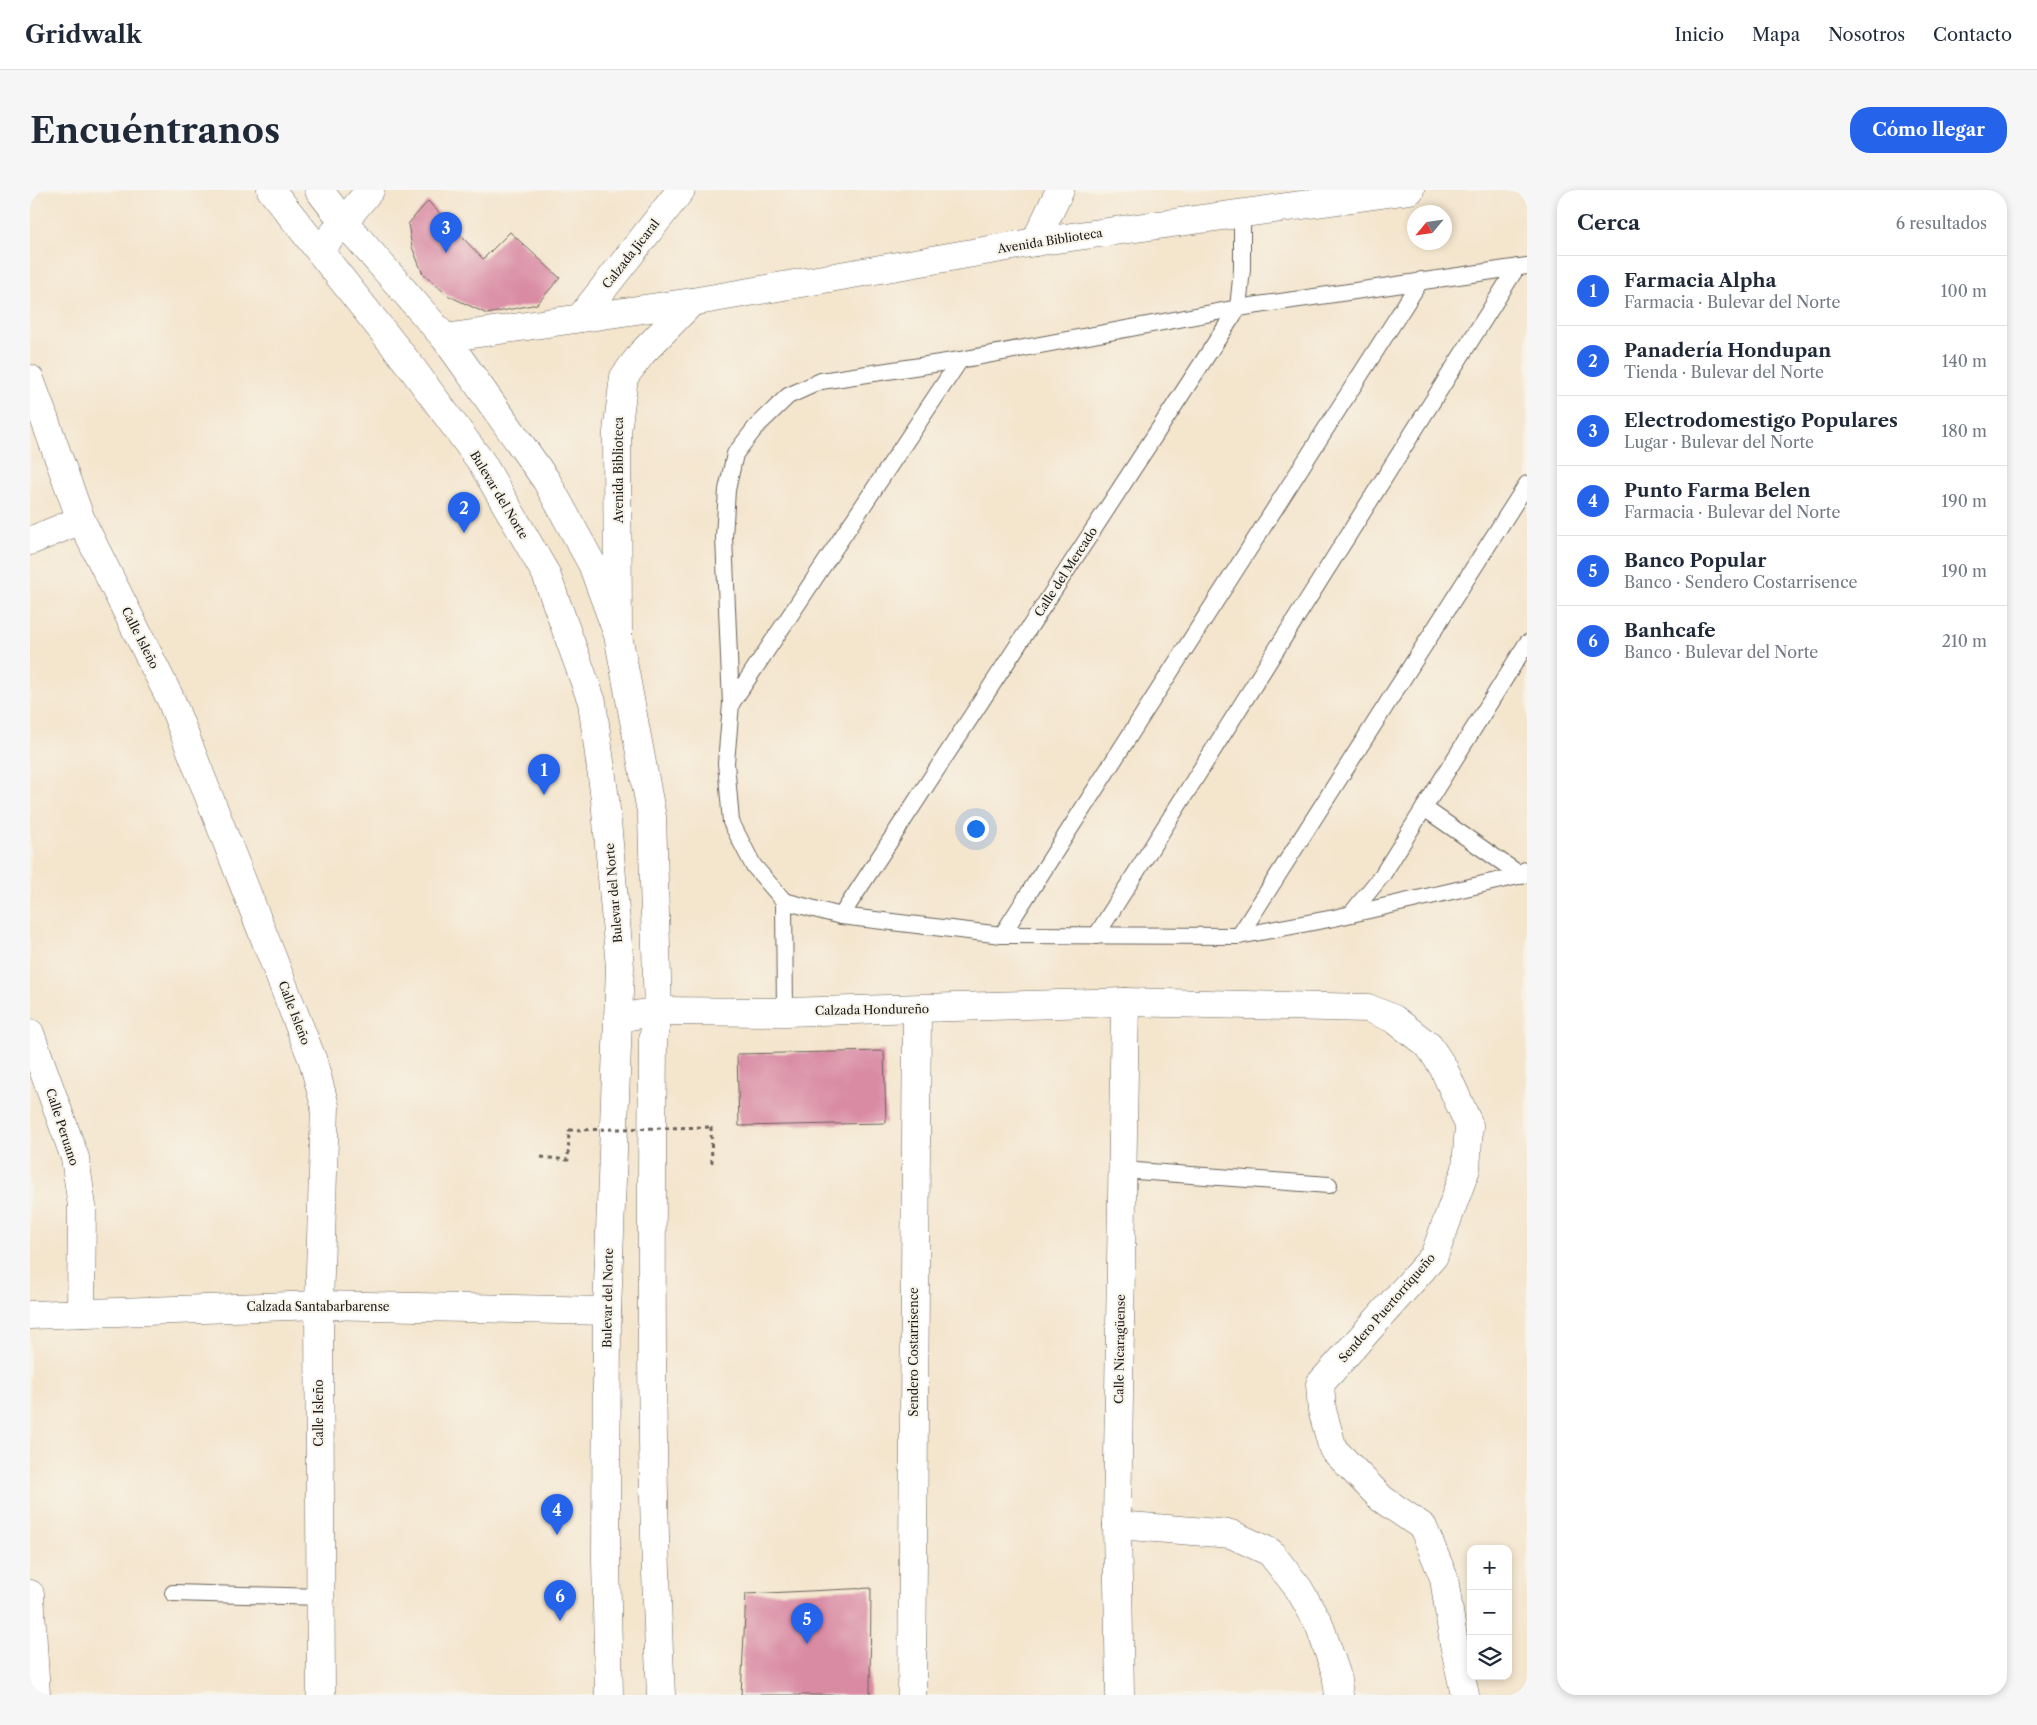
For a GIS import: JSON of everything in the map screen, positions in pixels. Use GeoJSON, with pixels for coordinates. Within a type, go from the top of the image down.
{"type":"FeatureCollection","features":[{"type":"Feature","properties":{"kind":"street","name":"Bulevar del Norte"},"geometry":{"type":"LineString","coordinates":[[271,190],[320,250],[482,463],[546,574],[592,702],[605,799],[620,966],[607,1310],[606,1560],[610,1695]]}},
{"type":"Feature","properties":{"kind":"street"},"geometry":{"type":"LineString","coordinates":[[318,190],[445,338],[546,480],[592,564],[618,636],[652,817],[658,1011],[654,1040],[651,1305],[653,1539],[660,1695]]}},
{"type":"Feature","properties":{"kind":"street"},"geometry":{"type":"LineString","coordinates":[[320,250],[370,190]]}},
{"type":"Feature","properties":{"kind":"street","name":"Calzada Jicaral"},"geometry":{"type":"LineString","coordinates":[[580,318],[681,190]]}},
{"type":"Feature","properties":{"kind":"street"},"geometry":{"type":"LineString","coordinates":[[1035,242],[1060,190]]}},
{"type":"Feature","properties":{"kind":"street","name":"Avenida Biblioteca"},"geometry":{"type":"LineString","coordinates":[[445,338],[692,302],[1035,242],[1410,190]]}},
{"type":"Feature","properties":{"kind":"street","name":"Avenida Biblioteca"},"geometry":{"type":"LineString","coordinates":[[618,636],[617,432],[624,377],[642,353],[692,302]]}},
{"type":"Feature","properties":{"kind":"street","name":"Calle Isleño"},"geometry":{"type":"LineString","coordinates":[[30,379],[81,520],[171,700],[313,1061],[325,1106],[319,1305],[321,1695]]}},
{"type":"Feature","properties":{"kind":"street"},"geometry":{"type":"LineString","coordinates":[[30,541],[81,520]]}},
{"type":"Feature","properties":{"kind":"street","name":"Calzada Hondureño"},"geometry":{"type":"LineString","coordinates":[[619,1018],[658,1011],[785,1012],[1125,1002]]}},
{"type":"Feature","properties":{"kind":"street","name":"Calle Nicaragüense"},"geometry":{"type":"LineString","coordinates":[[1120,1695],[1117,1525],[1125,1002]]}},
{"type":"Feature","properties":{"kind":"street","name":"Sendero Puertorriqueño"},"geometry":{"type":"LineString","coordinates":[[1125,1002],[1368,1008],[1394,1019],[1429,1046],[1443,1067],[1468,1125],[1468,1134],[1466,1169],[1434,1256],[1320,1384],[1322,1410],[1333,1449],[1382,1499],[1423,1528],[1444,1578],[1454,1644],[1465,1695]]}},
{"type":"Feature","properties":{"kind":"street","name":"Sendero Costarrisence"},"geometry":{"type":"LineString","coordinates":[[912,1695],[917,1009]]}},
{"type":"Feature","properties":{"kind":"street","name":"Calle Peruano"},"geometry":{"type":"LineString","coordinates":[[30,1033],[75,1158],[82,1206],[81,1313]]}},
{"type":"Feature","properties":{"kind":"street","name":"Calzada Santabarbarense"},"geometry":{"type":"LineString","coordinates":[[30,1315],[319,1305],[607,1310]]}},
{"type":"Feature","properties":{"kind":"street"},"geometry":{"type":"LineString","coordinates":[[1117,1525],[1231,1534],[1270,1552],[1299,1589],[1319,1624],[1336,1673],[1339,1695]]}},
{"type":"Feature","properties":{"kind":"street"},"geometry":{"type":"LineString","coordinates":[[30,1594],[36,1695]]}},
{"type":"Feature","properties":{"kind":"lane","name":"Calle del Mercado"},"geometry":{"type":"LineString","coordinates":[[841,916],[1238,308],[1242,269],[1242,213]]}},
{"type":"Feature","properties":{"kind":"lane"},"geometry":{"type":"LineString","coordinates":[[1522,267],[1421,280],[1238,308],[960,360],[821,381],[788,396],[756,427],[735,454],[727,490],[724,537],[732,704],[726,763],[732,822],[753,866],[784,901],[841,916],[1002,935],[1239,936],[1352,914],[1525,873]]}},
{"type":"Feature","properties":{"kind":"lane"},"geometry":{"type":"LineString","coordinates":[[1096,936],[1522,267]]}},
{"type":"Feature","properties":{"kind":"lane"},"geometry":{"type":"LineString","coordinates":[[1002,935],[1421,280]]}},
{"type":"Feature","properties":{"kind":"lane"},"geometry":{"type":"LineString","coordinates":[[732,704],[960,360]]}},
{"type":"Feature","properties":{"kind":"lane"},"geometry":{"type":"LineString","coordinates":[[1239,936],[1527,484]]}},
{"type":"Feature","properties":{"kind":"lane"},"geometry":{"type":"LineString","coordinates":[[1352,914],[1384,874],[1527,643]]}},
{"type":"Feature","properties":{"kind":"lane"},"geometry":{"type":"LineString","coordinates":[[1424,808],[1525,873]]}},
{"type":"Feature","properties":{"kind":"lane"},"geometry":{"type":"LineString","coordinates":[[784,901],[785,1012]]}},
{"type":"Feature","properties":{"kind":"lane"},"geometry":{"type":"LineString","coordinates":[[1122,1170],[1329,1186]]}},
{"type":"Feature","properties":{"kind":"lane"},"geometry":{"type":"LineString","coordinates":[[174,1593],[321,1597]]}},
{"type":"Feature","properties":{"kind":"path"},"geometry":{"type":"LineString","coordinates":[[540,1157],[568,1160],[569,1130],[711,1127],[712,1165]]}},
{"type":"Feature","properties":{"kind":"building"},"geometry":{"type":"Polygon","coordinates":[[[428,201],[483,259],[510,232],[560,278],[537,304],[487,314],[447,295],[422,272],[412,247],[408,224],[428,201]]]}},
{"type":"Feature","properties":{"kind":"building"},"geometry":{"type":"Polygon","coordinates":[[[884,1051],[886,1123],[739,1126],[737,1054],[884,1051]]]}},
{"type":"Feature","properties":{"kind":"building"},"geometry":{"type":"Polygon","coordinates":[[[871,1588],[870,1695],[741,1695],[746,1594],[871,1588]]]}},
{"type":"Feature","properties":{"kind":"place","name":"Electrodomestigo Populares"},"geometry":{"type":"Point","coordinates":[446,253]}},
{"type":"Feature","properties":{"kind":"place","name":"Panadería Hondupan"},"geometry":{"type":"Point","coordinates":[464,533]}},
{"type":"Feature","properties":{"kind":"place","name":"Farmacia Alpha"},"geometry":{"type":"Point","coordinates":[544,795]}},
{"type":"Feature","properties":{"kind":"place","name":"Punto Farma Belen"},"geometry":{"type":"Point","coordinates":[557,1535]}},
{"type":"Feature","properties":{"kind":"place","name":"Banhcafe"},"geometry":{"type":"Point","coordinates":[560,1621]}},
{"type":"Feature","properties":{"kind":"place","name":"Banco Popular"},"geometry":{"type":"Point","coordinates":[807,1644]}}]}
